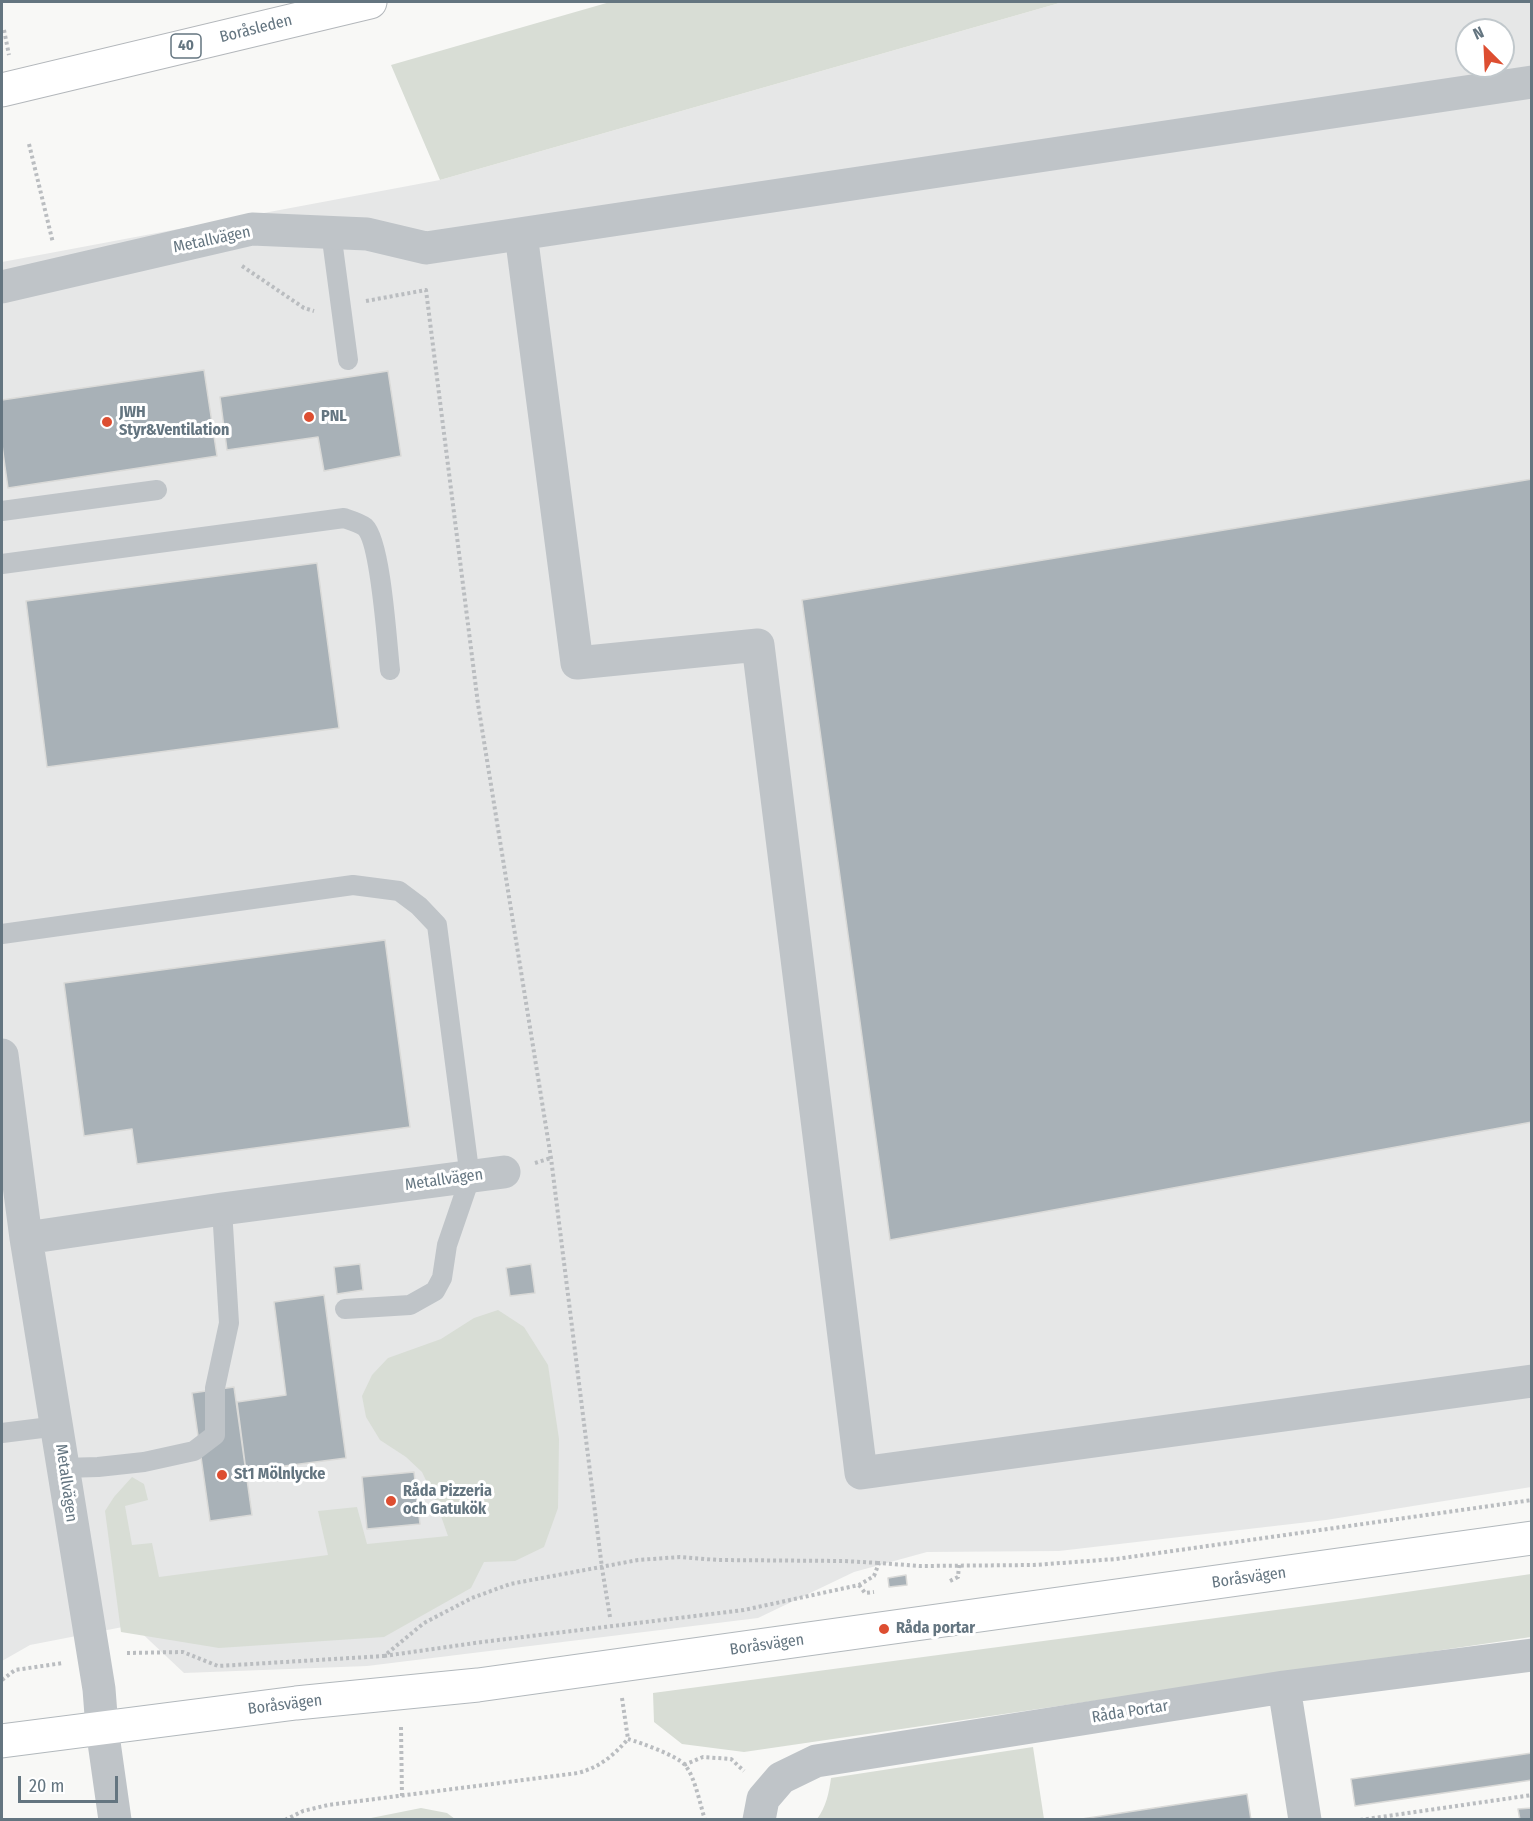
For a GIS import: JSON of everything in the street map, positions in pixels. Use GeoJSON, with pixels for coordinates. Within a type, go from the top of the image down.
{"type":"FeatureCollection","features":[{"type":"Feature","properties":{"kind":"main road","name":"Boråsleden"},"geometry":{"type":"LineString","coordinates":[[2,90],[370,2]]}},
{"type":"Feature","properties":{"kind":"main road","name":"Boråsvägen"},"geometry":{"type":"LineString","coordinates":[[2,1741],[296,1703],[501,1682],[1532,1539]]}},
{"type":"Feature","properties":{"kind":"street"},"geometry":{"type":"LineString","coordinates":[[1532,82],[521,234],[577,663],[758,645],[861,1473],[1532,1381]]}},
{"type":"Feature","properties":{"kind":"street","name":"Metallvägen"},"geometry":{"type":"LineString","coordinates":[[2,286],[252,229],[367,234],[426,248],[521,234]]}},
{"type":"Feature","properties":{"kind":"street","name":"Metallvägen"},"geometry":{"type":"LineString","coordinates":[[2,1055],[9,1152],[58,1426],[94,1658],[102,1728]]}},
{"type":"Feature","properties":{"kind":"street","name":"Metallvägen"},"geometry":{"type":"LineString","coordinates":[[26,1238],[222,1209],[504,1172]]}},
{"type":"Feature","properties":{"kind":"street","name":"Råda Portar"},"geometry":{"type":"LineString","coordinates":[[761,1809],[781,1778],[816,1761],[1284,1688],[1532,1655]]}},
{"type":"Feature","properties":{"kind":"street"},"geometry":{"type":"LineString","coordinates":[[1284,1688],[1305,1820]]}},
{"type":"Feature","properties":{"kind":"street"},"geometry":{"type":"LineString","coordinates":[[102,1728],[115,1820]]}},
{"type":"Feature","properties":{"kind":"lane"},"geometry":{"type":"LineString","coordinates":[[331,232],[348,360]]}},
{"type":"Feature","properties":{"kind":"lane"},"geometry":{"type":"LineString","coordinates":[[2,511],[158,490]]}},
{"type":"Feature","properties":{"kind":"lane"},"geometry":{"type":"LineString","coordinates":[[2,564],[344,518],[365,527],[373,539],[390,670]]}},
{"type":"Feature","properties":{"kind":"lane"},"geometry":{"type":"LineString","coordinates":[[2,934],[353,885],[399,891],[419,906],[437,925],[470,1178],[447,1245],[442,1278],[435,1291],[410,1305],[345,1309]]}},
{"type":"Feature","properties":{"kind":"lane"},"geometry":{"type":"LineString","coordinates":[[63,1468],[144,1462],[194,1451],[215,1435],[215,1388],[229,1323],[222,1209]]}},
{"type":"Feature","properties":{"kind":"lane"},"geometry":{"type":"LineString","coordinates":[[2,1433],[58,1426]]}},
{"type":"Feature","properties":{"kind":"path"},"geometry":{"type":"LineString","coordinates":[[4,30],[10,58]]}},
{"type":"Feature","properties":{"kind":"path"},"geometry":{"type":"LineString","coordinates":[[426,290],[478,704],[551,1158],[610,1617]]}},
{"type":"Feature","properties":{"kind":"path"},"geometry":{"type":"LineString","coordinates":[[384,1656],[424,1623],[472,1598],[510,1584],[638,1560],[680,1557],[718,1560],[844,1561],[920,1566],[1034,1565],[1116,1559],[1532,1500]]}},
{"type":"Feature","properties":{"kind":"path"},"geometry":{"type":"LineString","coordinates":[[2,1680],[15,1670],[132,1652],[183,1652],[218,1666],[384,1656],[744,1610],[859,1585],[874,1576],[879,1563]]}},
{"type":"Feature","properties":{"kind":"path"},"geometry":{"type":"LineString","coordinates":[[950,1581],[958,1577],[959,1565]]}},
{"type":"Feature","properties":{"kind":"path"},"geometry":{"type":"LineString","coordinates":[[859,1585],[865,1593],[874,1592]]}},
{"type":"Feature","properties":{"kind":"path"},"geometry":{"type":"LineString","coordinates":[[620,1690],[628,1739]]}},
{"type":"Feature","properties":{"kind":"path"},"geometry":{"type":"LineString","coordinates":[[401,1727],[402,1797]]}},
{"type":"Feature","properties":{"kind":"path"},"geometry":{"type":"LineString","coordinates":[[628,1739],[648,1745],[684,1765],[696,1788],[705,1820]]}},
{"type":"Feature","properties":{"kind":"path"},"geometry":{"type":"LineString","coordinates":[[285,1820],[303,1810],[328,1804],[402,1797],[578,1773],[596,1768],[612,1756],[628,1739]]}},
{"type":"Feature","properties":{"kind":"path"},"geometry":{"type":"LineString","coordinates":[[684,1765],[704,1757],[731,1759],[748,1775],[761,1809]]}},
{"type":"Feature","properties":{"kind":"path"},"geometry":{"type":"LineString","coordinates":[[1360,1820],[1532,1795]]}},
{"type":"Feature","properties":{"kind":"shaded area"},"geometry":{"type":"Polygon","coordinates":[[[610,2],[1063,2],[440,180],[391,65],[610,2]]]}},
{"type":"Feature","properties":{"kind":"shaded area"},"geometry":{"type":"Polygon","coordinates":[[[1063,2],[1531,2],[1531,1487],[1326,1520],[1059,1551],[927,1552],[854,1572],[758,1618],[367,1666],[184,1673],[133,1625],[30,1645],[2,1661],[2,262],[440,180],[1063,2]]]}},
{"type":"Feature","properties":{"kind":"shaded area"},"geometry":{"type":"Polygon","coordinates":[[[498,1310],[524,1327],[548,1365],[559,1439],[558,1508],[544,1547],[515,1561],[484,1562],[471,1588],[384,1637],[219,1648],[121,1632],[105,1511],[132,1477],[144,1484],[148,1500],[125,1506],[132,1545],[152,1543],[159,1577],[328,1555],[318,1511],[357,1507],[367,1544],[448,1536],[435,1499],[422,1472],[406,1457],[380,1440],[366,1417],[362,1396],[372,1375],[388,1358],[441,1339],[474,1318],[498,1310]]]}},
{"type":"Feature","properties":{"kind":"shaded area"},"geometry":{"type":"Polygon","coordinates":[[[1531,1574],[1531,1637],[744,1752],[682,1744],[654,1722],[653,1693],[1531,1574]]]}},
{"type":"Feature","properties":{"kind":"shaded area"},"geometry":{"type":"Polygon","coordinates":[[[1033,1747],[1044,1819],[817,1819],[827,1800],[831,1778],[1033,1747]]]}},
{"type":"Feature","properties":{"kind":"shaded area"},"geometry":{"type":"Polygon","coordinates":[[[421,1808],[447,1813],[455,1819],[366,1819],[421,1808]]]}},
{"type":"Feature","properties":{"kind":"building","name":"JWH Styr&Ventilation"},"geometry":{"type":"Polygon","coordinates":[[[204,370],[217,456],[8,488],[2,445],[2,400],[204,370]]]}},
{"type":"Feature","properties":{"kind":"building","name":"PNL"},"geometry":{"type":"Polygon","coordinates":[[[388,371],[401,456],[324,471],[318,437],[227,450],[220,397],[388,371]]]}},
{"type":"Feature","properties":{"kind":"building"},"geometry":{"type":"Polygon","coordinates":[[[1532,479],[1532,1122],[890,1240],[802,600],[1532,479]]]}},
{"type":"Feature","properties":{"kind":"building"},"geometry":{"type":"Polygon","coordinates":[[[317,563],[339,728],[47,767],[26,601],[317,563]]]}},
{"type":"Feature","properties":{"kind":"building"},"geometry":{"type":"Polygon","coordinates":[[[385,940],[410,1127],[137,1164],[132,1129],[84,1136],[64,983],[385,940]]]}},
{"type":"Feature","properties":{"kind":"building"},"geometry":{"type":"Polygon","coordinates":[[[360,1264],[363,1290],[337,1294],[334,1267],[360,1264]]]}},
{"type":"Feature","properties":{"kind":"building"},"geometry":{"type":"Polygon","coordinates":[[[531,1264],[535,1293],[510,1296],[506,1268],[531,1264]]]}},
{"type":"Feature","properties":{"kind":"building"},"geometry":{"type":"Polygon","coordinates":[[[324,1295],[346,1458],[246,1471],[237,1402],[286,1395],[274,1302],[324,1295]]]}},
{"type":"Feature","properties":{"kind":"building"},"geometry":{"type":"Polygon","coordinates":[[[234,1387],[252,1515],[210,1521],[192,1393],[234,1387]]]}},
{"type":"Feature","properties":{"kind":"building","name":"Råda Pizzeria och Gatukök"},"geometry":{"type":"Polygon","coordinates":[[[414,1472],[420,1524],[367,1529],[362,1477],[414,1472]]]}},
{"type":"Feature","properties":{"kind":"building"},"geometry":{"type":"Polygon","coordinates":[[[906,1575],[907,1585],[889,1587],[888,1578],[906,1575]]]}},
{"type":"Feature","properties":{"kind":"building"},"geometry":{"type":"Polygon","coordinates":[[[1532,1753],[1532,1780],[1355,1806],[1351,1779],[1532,1753]]]}},
{"type":"Feature","properties":{"kind":"building"},"geometry":{"type":"Polygon","coordinates":[[[1247,1794],[1251,1820],[1075,1820],[1247,1794]]]}},
{"type":"Feature","properties":{"kind":"building"},"geometry":{"type":"Polygon","coordinates":[[[1532,1808],[1532,1820],[1520,1820],[1518,1809],[1532,1808]]]}},
{"type":"Feature","properties":{"kind":"place","name":"PNL"},"geometry":{"type":"Point","coordinates":[309,417]}},
{"type":"Feature","properties":{"kind":"place","name":"JWH Styr&Ventilation"},"geometry":{"type":"Point","coordinates":[107,422]}},
{"type":"Feature","properties":{"kind":"place","name":"St1 Mölnlycke"},"geometry":{"type":"Point","coordinates":[222,1475]}},
{"type":"Feature","properties":{"kind":"place","name":"Råda Pizzeria och Gatukök"},"geometry":{"type":"Point","coordinates":[391,1501]}},
{"type":"Feature","properties":{"kind":"place","name":"Råda portar"},"geometry":{"type":"Point","coordinates":[884,1629]}}]}
